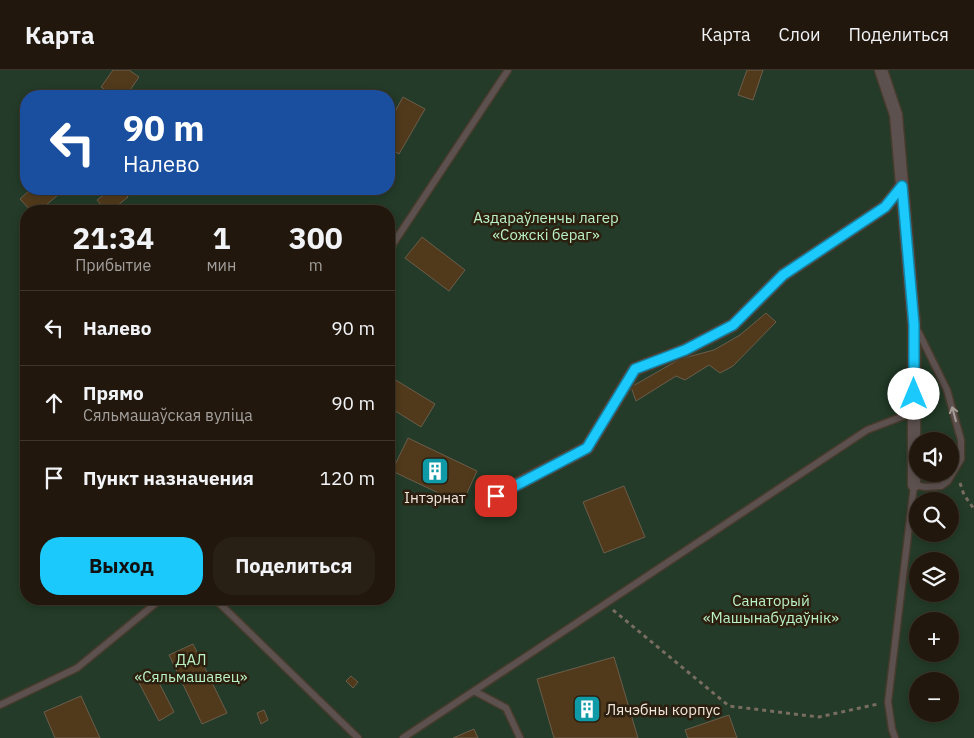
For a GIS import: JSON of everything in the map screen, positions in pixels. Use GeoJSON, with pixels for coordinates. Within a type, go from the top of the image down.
{"type":"FeatureCollection","features":[{"type":"Feature","properties":{"kind":"street"},"geometry":{"type":"LineString","coordinates":[[881,70],[896,115],[914,325],[914,485]]}},
{"type":"Feature","properties":{"kind":"street"},"geometry":{"type":"LineString","coordinates":[[481,503],[587,448],[635,369],[685,350],[733,325],[783,275],[885,207],[902,186]]}},
{"type":"Feature","properties":{"kind":"lane"},"geometry":{"type":"LineString","coordinates":[[395,241],[508,70]]}},
{"type":"Feature","properties":{"kind":"lane"},"geometry":{"type":"LineString","coordinates":[[895,738],[888,702],[914,485],[926,487],[941,486],[948,481],[962,459],[961,440],[947,390],[914,325]]}},
{"type":"Feature","properties":{"kind":"lane"},"geometry":{"type":"LineString","coordinates":[[403,738],[867,430],[914,412]]}},
{"type":"Feature","properties":{"kind":"lane"},"geometry":{"type":"LineString","coordinates":[[0,705],[77,668],[154,605]]}},
{"type":"Feature","properties":{"kind":"lane"},"geometry":{"type":"LineString","coordinates":[[221,605],[358,738]]}},
{"type":"Feature","properties":{"kind":"lane"},"geometry":{"type":"LineString","coordinates":[[474,691],[506,708],[520,738]]}},
{"type":"Feature","properties":{"kind":"path"},"geometry":{"type":"LineString","coordinates":[[959,481],[964,495],[974,509]]}},
{"type":"Feature","properties":{"kind":"path"},"geometry":{"type":"LineString","coordinates":[[605,604],[730,706],[819,717],[888,702]]}},
{"type":"Feature","properties":{"kind":"green space"},"geometry":{"type":"Polygon","coordinates":[[[0,70],[974,70],[974,738],[0,738],[0,70]]]}},
{"type":"Feature","properties":{"kind":"building"},"geometry":{"type":"Polygon","coordinates":[[[113,70],[129,70],[139,77],[130,90],[106,90],[101,87],[113,70]]]}},
{"type":"Feature","properties":{"kind":"building"},"geometry":{"type":"Polygon","coordinates":[[[747,70],[763,70],[753,100],[738,95],[747,70]]]}},
{"type":"Feature","properties":{"kind":"building"},"geometry":{"type":"Polygon","coordinates":[[[403,97],[425,109],[399,154],[395,152],[395,111],[403,97]]]}},
{"type":"Feature","properties":{"kind":"building"},"geometry":{"type":"Polygon","coordinates":[[[24,195],[58,195],[46,205],[26,205],[20,199],[24,195]]]}},
{"type":"Feature","properties":{"kind":"building"},"geometry":{"type":"Polygon","coordinates":[[[103,195],[126,195],[128,197],[118,205],[101,205],[97,200],[103,195]]]}},
{"type":"Feature","properties":{"kind":"building"},"geometry":{"type":"Polygon","coordinates":[[[422,237],[465,270],[449,291],[405,258],[422,237]]]}},
{"type":"Feature","properties":{"kind":"building"},"geometry":{"type":"Polygon","coordinates":[[[766,313],[776,322],[733,366],[720,373],[709,365],[685,380],[676,376],[636,401],[631,387],[680,359],[714,350],[740,335],[766,313]]]}},
{"type":"Feature","properties":{"kind":"building"},"geometry":{"type":"Polygon","coordinates":[[[395,380],[435,404],[421,427],[395,411],[395,380]]]}},
{"type":"Feature","properties":{"kind":"building","name":"Інтэрнат"},"geometry":{"type":"Polygon","coordinates":[[[408,438],[477,471],[462,504],[395,472],[395,465],[408,438]]]}},
{"type":"Feature","properties":{"kind":"building"},"geometry":{"type":"Polygon","coordinates":[[[624,486],[645,537],[604,553],[583,502],[624,486]]]}},
{"type":"Feature","properties":{"kind":"building"},"geometry":{"type":"Polygon","coordinates":[[[193,644],[227,713],[202,724],[169,655],[193,644]]]}},
{"type":"Feature","properties":{"kind":"building","name":"Лячэбны корпус"},"geometry":{"type":"Polygon","coordinates":[[[614,657],[638,738],[554,738],[537,679],[614,657]]]}},
{"type":"Feature","properties":{"kind":"building"},"geometry":{"type":"Polygon","coordinates":[[[154,673],[174,712],[159,721],[138,681],[154,673]]]}},
{"type":"Feature","properties":{"kind":"building"},"geometry":{"type":"Polygon","coordinates":[[[351,676],[358,682],[353,688],[346,681],[351,676]]]}},
{"type":"Feature","properties":{"kind":"building"},"geometry":{"type":"Polygon","coordinates":[[[81,696],[100,738],[55,738],[44,712],[81,696]]]}},
{"type":"Feature","properties":{"kind":"building"},"geometry":{"type":"Polygon","coordinates":[[[264,710],[268,720],[261,724],[257,713],[264,710]]]}},
{"type":"Feature","properties":{"kind":"building"},"geometry":{"type":"Polygon","coordinates":[[[729,715],[737,738],[688,738],[685,730],[729,715]]]}},
{"type":"Feature","properties":{"kind":"building"},"geometry":{"type":"Polygon","coordinates":[[[474,729],[478,738],[453,738],[474,729]]]}},
{"type":"Feature","properties":{"kind":"place","name":"Інтэрнат"},"geometry":{"type":"Point","coordinates":[435,471]}},
{"type":"Feature","properties":{"kind":"place","name":"Лячэбны корпус"},"geometry":{"type":"Point","coordinates":[587,709]}},
{"type":"Feature","properties":{"kind":"route"},"geometry":{"type":"LineString","coordinates":[[496,496],[587,448],[635,369],[685,350],[733,325],[783,275],[885,207],[902,186],[914,325],[914,394]]}},
{"type":"Feature","properties":{"kind":"park label","name":"Аздараўленчы лагер «Сожскі бераг»"},"geometry":{"type":"Point","coordinates":[546,226]}},
{"type":"Feature","properties":{"kind":"park label","name":"Санаторый «Машынабудаўнік»"},"geometry":{"type":"Point","coordinates":[771,608]}},
{"type":"Feature","properties":{"kind":"park label","name":"ДАЛ «Сяльмашавец»"},"geometry":{"type":"Point","coordinates":[191,668]}}]}
